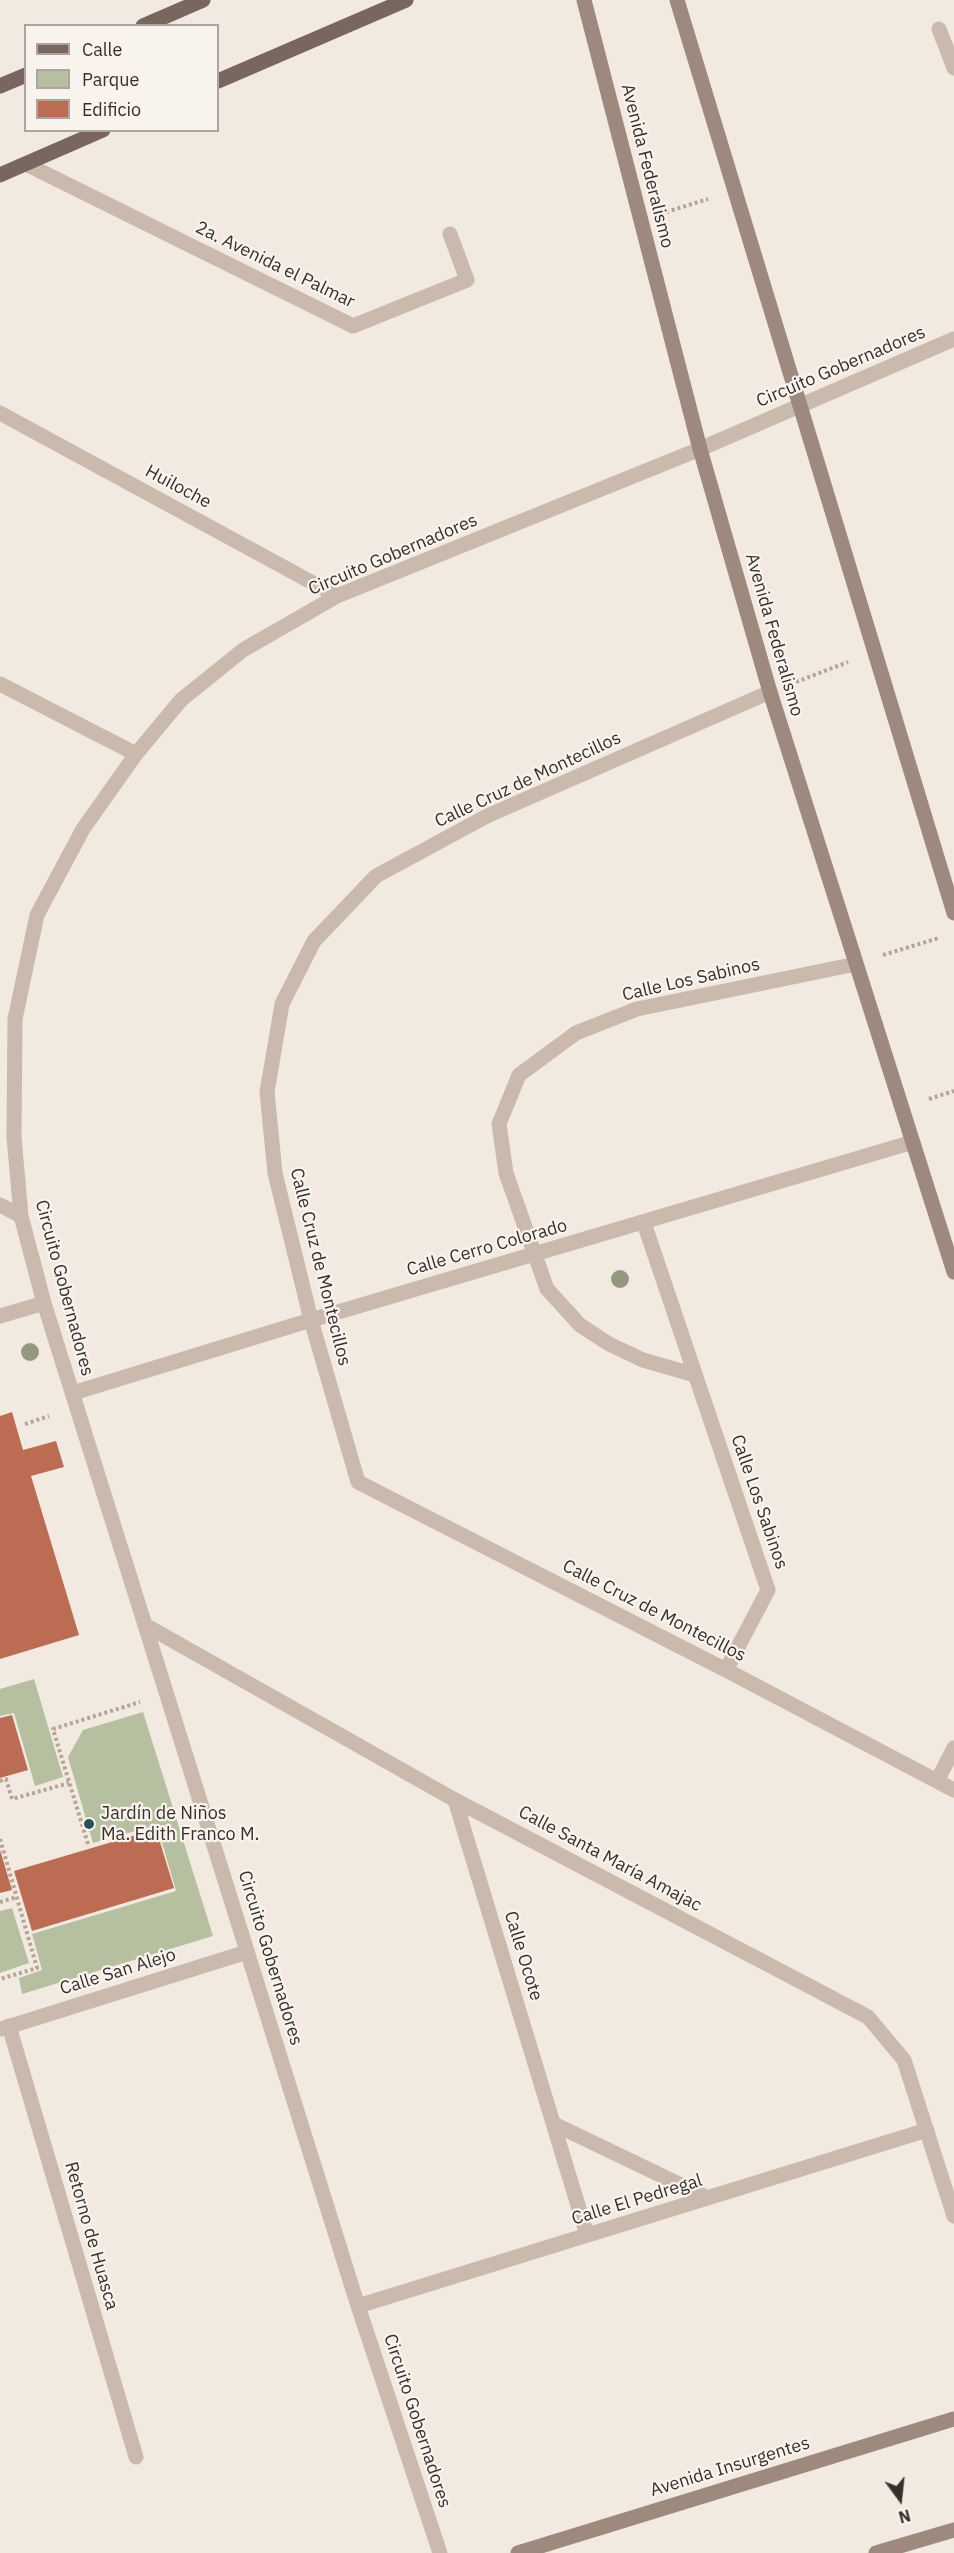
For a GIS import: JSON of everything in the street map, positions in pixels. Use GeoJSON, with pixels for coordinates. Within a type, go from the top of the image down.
{"type":"FeatureCollection","features":[{"type":"Feature","properties":{"kind":"main road"},"geometry":{"type":"LineString","coordinates":[[148,24],[203,0]]}},
{"type":"Feature","properties":{"kind":"main road"},"geometry":{"type":"LineString","coordinates":[[219,81],[406,0]]}},
{"type":"Feature","properties":{"kind":"main road","name":"Avenida Federalismo"},"geometry":{"type":"LineString","coordinates":[[584,0],[700,449],[770,692],[954,1272]]}},
{"type":"Feature","properties":{"kind":"main road"},"geometry":{"type":"LineString","coordinates":[[677,0],[954,913]]}},
{"type":"Feature","properties":{"kind":"main road"},"geometry":{"type":"LineString","coordinates":[[0,86],[24,76]]}},
{"type":"Feature","properties":{"kind":"main road"},"geometry":{"type":"LineString","coordinates":[[0,175],[98,132]]}},
{"type":"Feature","properties":{"kind":"main road","name":"Avenida Insurgentes"},"geometry":{"type":"LineString","coordinates":[[518,2553],[954,2419]]}},
{"type":"Feature","properties":{"kind":"main road"},"geometry":{"type":"LineString","coordinates":[[876,2553],[954,2530]]}},
{"type":"Feature","properties":{"kind":"street"},"geometry":{"type":"LineString","coordinates":[[939,29],[954,68]]}},
{"type":"Feature","properties":{"kind":"street","name":"2a. Avenida el Palmar"},"geometry":{"type":"LineString","coordinates":[[26,164],[353,326],[466,280],[450,234]]}},
{"type":"Feature","properties":{"kind":"street","name":"Circuito Gobernadores"},"geometry":{"type":"LineString","coordinates":[[440,2553],[358,2306],[247,1952],[44,1303],[21,1216],[14,1137],[15,1019],[38,915],[83,829],[136,754],[182,700],[243,650],[337,596],[700,449],[954,339]]}},
{"type":"Feature","properties":{"kind":"street","name":"Huiloche"},"geometry":{"type":"LineString","coordinates":[[0,413],[337,596]]}},
{"type":"Feature","properties":{"kind":"street"},"geometry":{"type":"LineString","coordinates":[[0,684],[136,754]]}},
{"type":"Feature","properties":{"kind":"street","name":"Calle Cruz de Montecillos"},"geometry":{"type":"LineString","coordinates":[[770,692],[487,816],[376,876],[314,941],[282,1004],[267,1092],[275,1173],[311,1320],[358,1482],[726,1670],[954,1790]]}},
{"type":"Feature","properties":{"kind":"street","name":"Calle Los Sabinos"},"geometry":{"type":"LineString","coordinates":[[694,1375],[644,1360],[609,1344],[580,1325],[547,1289],[533,1255],[506,1173],[499,1124],[519,1075],[576,1033],[637,1009],[856,964]]}},
{"type":"Feature","properties":{"kind":"street","name":"Calle Cerro Colorado"},"geometry":{"type":"LineString","coordinates":[[73,1393],[311,1320],[913,1142]]}},
{"type":"Feature","properties":{"kind":"street"},"geometry":{"type":"LineString","coordinates":[[0,1205],[21,1216]]}},
{"type":"Feature","properties":{"kind":"street","name":"Calle Los Sabinos"},"geometry":{"type":"LineString","coordinates":[[644,1223],[768,1590],[726,1670]]}},
{"type":"Feature","properties":{"kind":"street"},"geometry":{"type":"LineString","coordinates":[[0,1316],[44,1303]]}},
{"type":"Feature","properties":{"kind":"street","name":"Calle Santa María Amajac"},"geometry":{"type":"LineString","coordinates":[[145,1625],[455,1800],[868,2017],[904,2060],[954,2216]]}},
{"type":"Feature","properties":{"kind":"street"},"geometry":{"type":"LineString","coordinates":[[937,1781],[954,1748]]}},
{"type":"Feature","properties":{"kind":"street","name":"Calle Ocote"},"geometry":{"type":"LineString","coordinates":[[455,1800],[588,2235]]}},
{"type":"Feature","properties":{"kind":"street","name":"Calle San Alejo"},"geometry":{"type":"LineString","coordinates":[[4,2027],[247,1952]]}},
{"type":"Feature","properties":{"kind":"street","name":"Retorno de Huasca"},"geometry":{"type":"LineString","coordinates":[[4,2027],[136,2457]]}},
{"type":"Feature","properties":{"kind":"street"},"geometry":{"type":"LineString","coordinates":[[554,2124],[708,2198]]}},
{"type":"Feature","properties":{"kind":"street","name":"Calle El Pedregal"},"geometry":{"type":"LineString","coordinates":[[358,2306],[927,2130]]}},
{"type":"Feature","properties":{"kind":"path"},"geometry":{"type":"LineString","coordinates":[[641,220],[735,191]]}},
{"type":"Feature","properties":{"kind":"path"},"geometry":{"type":"LineString","coordinates":[[770,692],[874,652]]}},
{"type":"Feature","properties":{"kind":"path"},"geometry":{"type":"LineString","coordinates":[[856,964],[943,936]]}},
{"type":"Feature","properties":{"kind":"path"},"geometry":{"type":"LineString","coordinates":[[25,1424],[58,1414]]}},
{"type":"Feature","properties":{"kind":"path"},"geometry":{"type":"LineString","coordinates":[[88,1844],[53,1729],[140,1702]]}},
{"type":"Feature","properties":{"kind":"path"},"geometry":{"type":"LineString","coordinates":[[0,1781],[6,1779],[12,1799],[69,1783]]}},
{"type":"Feature","properties":{"kind":"path"},"geometry":{"type":"LineString","coordinates":[[0,1839],[37,1968],[0,1979]]}},
{"type":"Feature","properties":{"kind":"path"},"geometry":{"type":"LineString","coordinates":[[0,1902],[17,1897]]}},
{"type":"Feature","properties":{"kind":"green space"},"geometry":{"type":"Polygon","coordinates":[[[34,1679],[63,1777],[35,1786],[14,1713],[0,1716],[0,1689],[34,1679]]]}},
{"type":"Feature","properties":{"kind":"green space"},"geometry":{"type":"Polygon","coordinates":[[[143,1712],[213,1936],[22,1994],[19,1978],[42,1970],[32,1934],[176,1891],[157,1825],[93,1843],[68,1757],[83,1730],[143,1712]]]}},
{"type":"Feature","properties":{"kind":"green space"},"geometry":{"type":"Polygon","coordinates":[[[12,1908],[29,1963],[0,1973],[0,1911],[12,1908]]]}},
{"type":"Feature","properties":{"kind":"building"},"geometry":{"type":"Polygon","coordinates":[[[12,1412],[23,1450],[56,1441],[64,1467],[31,1476],[79,1635],[0,1659],[0,1416],[12,1412]]]}},
{"type":"Feature","properties":{"kind":"building"},"geometry":{"type":"Polygon","coordinates":[[[12,1715],[28,1770],[0,1778],[0,1718],[12,1715]]]}},
{"type":"Feature","properties":{"kind":"building"},"geometry":{"type":"Polygon","coordinates":[[[156,1829],[174,1888],[32,1931],[14,1871],[156,1829]]]}},
{"type":"Feature","properties":{"kind":"building"},"geometry":{"type":"Polygon","coordinates":[[[0,1850],[12,1890],[0,1893],[0,1850]]]}},
{"type":"Feature","properties":{"kind":"place","name":"Jardín de Niños Ma. Edith Franco M."},"geometry":{"type":"Point","coordinates":[89,1824]}}]}
